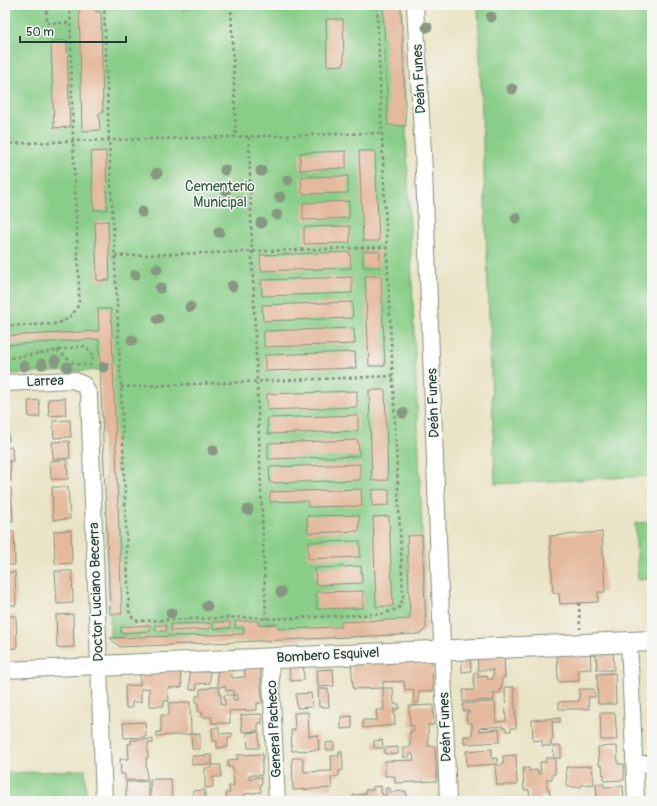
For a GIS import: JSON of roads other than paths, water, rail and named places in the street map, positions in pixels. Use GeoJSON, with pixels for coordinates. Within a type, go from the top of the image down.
{"type":"FeatureCollection","features":[{"type":"Feature","properties":{"kind":"street","name":"Deán Funes"},"geometry":{"type":"LineString","coordinates":[[415,5],[424,171],[448,801]]}},
{"type":"Feature","properties":{"kind":"street","name":"Larrea"},"geometry":{"type":"LineString","coordinates":[[5,383],[73,380],[84,385]]}},
{"type":"Feature","properties":{"kind":"street","name":"Doctor Luciano Becerra"},"geometry":{"type":"LineString","coordinates":[[84,385],[89,395],[104,801]]}},
{"type":"Feature","properties":{"kind":"street","name":"Bombero Esquivel"},"geometry":{"type":"LineString","coordinates":[[5,670],[652,641]]}},
{"type":"Feature","properties":{"kind":"street"},"geometry":{"type":"LineString","coordinates":[[629,642],[636,801]]}},
{"type":"Feature","properties":{"kind":"street","name":"General Pacheco"},"geometry":{"type":"LineString","coordinates":[[270,658],[277,801]]}},
{"type":"Feature","properties":{"kind":"street"},"geometry":{"type":"LineString","coordinates":[[635,764],[652,764]]}},
{"type":"Feature","properties":{"kind":"park label","name":"Cementerio Municipal"},"geometry":{"type":"Point","coordinates":[220,194]}}]}
